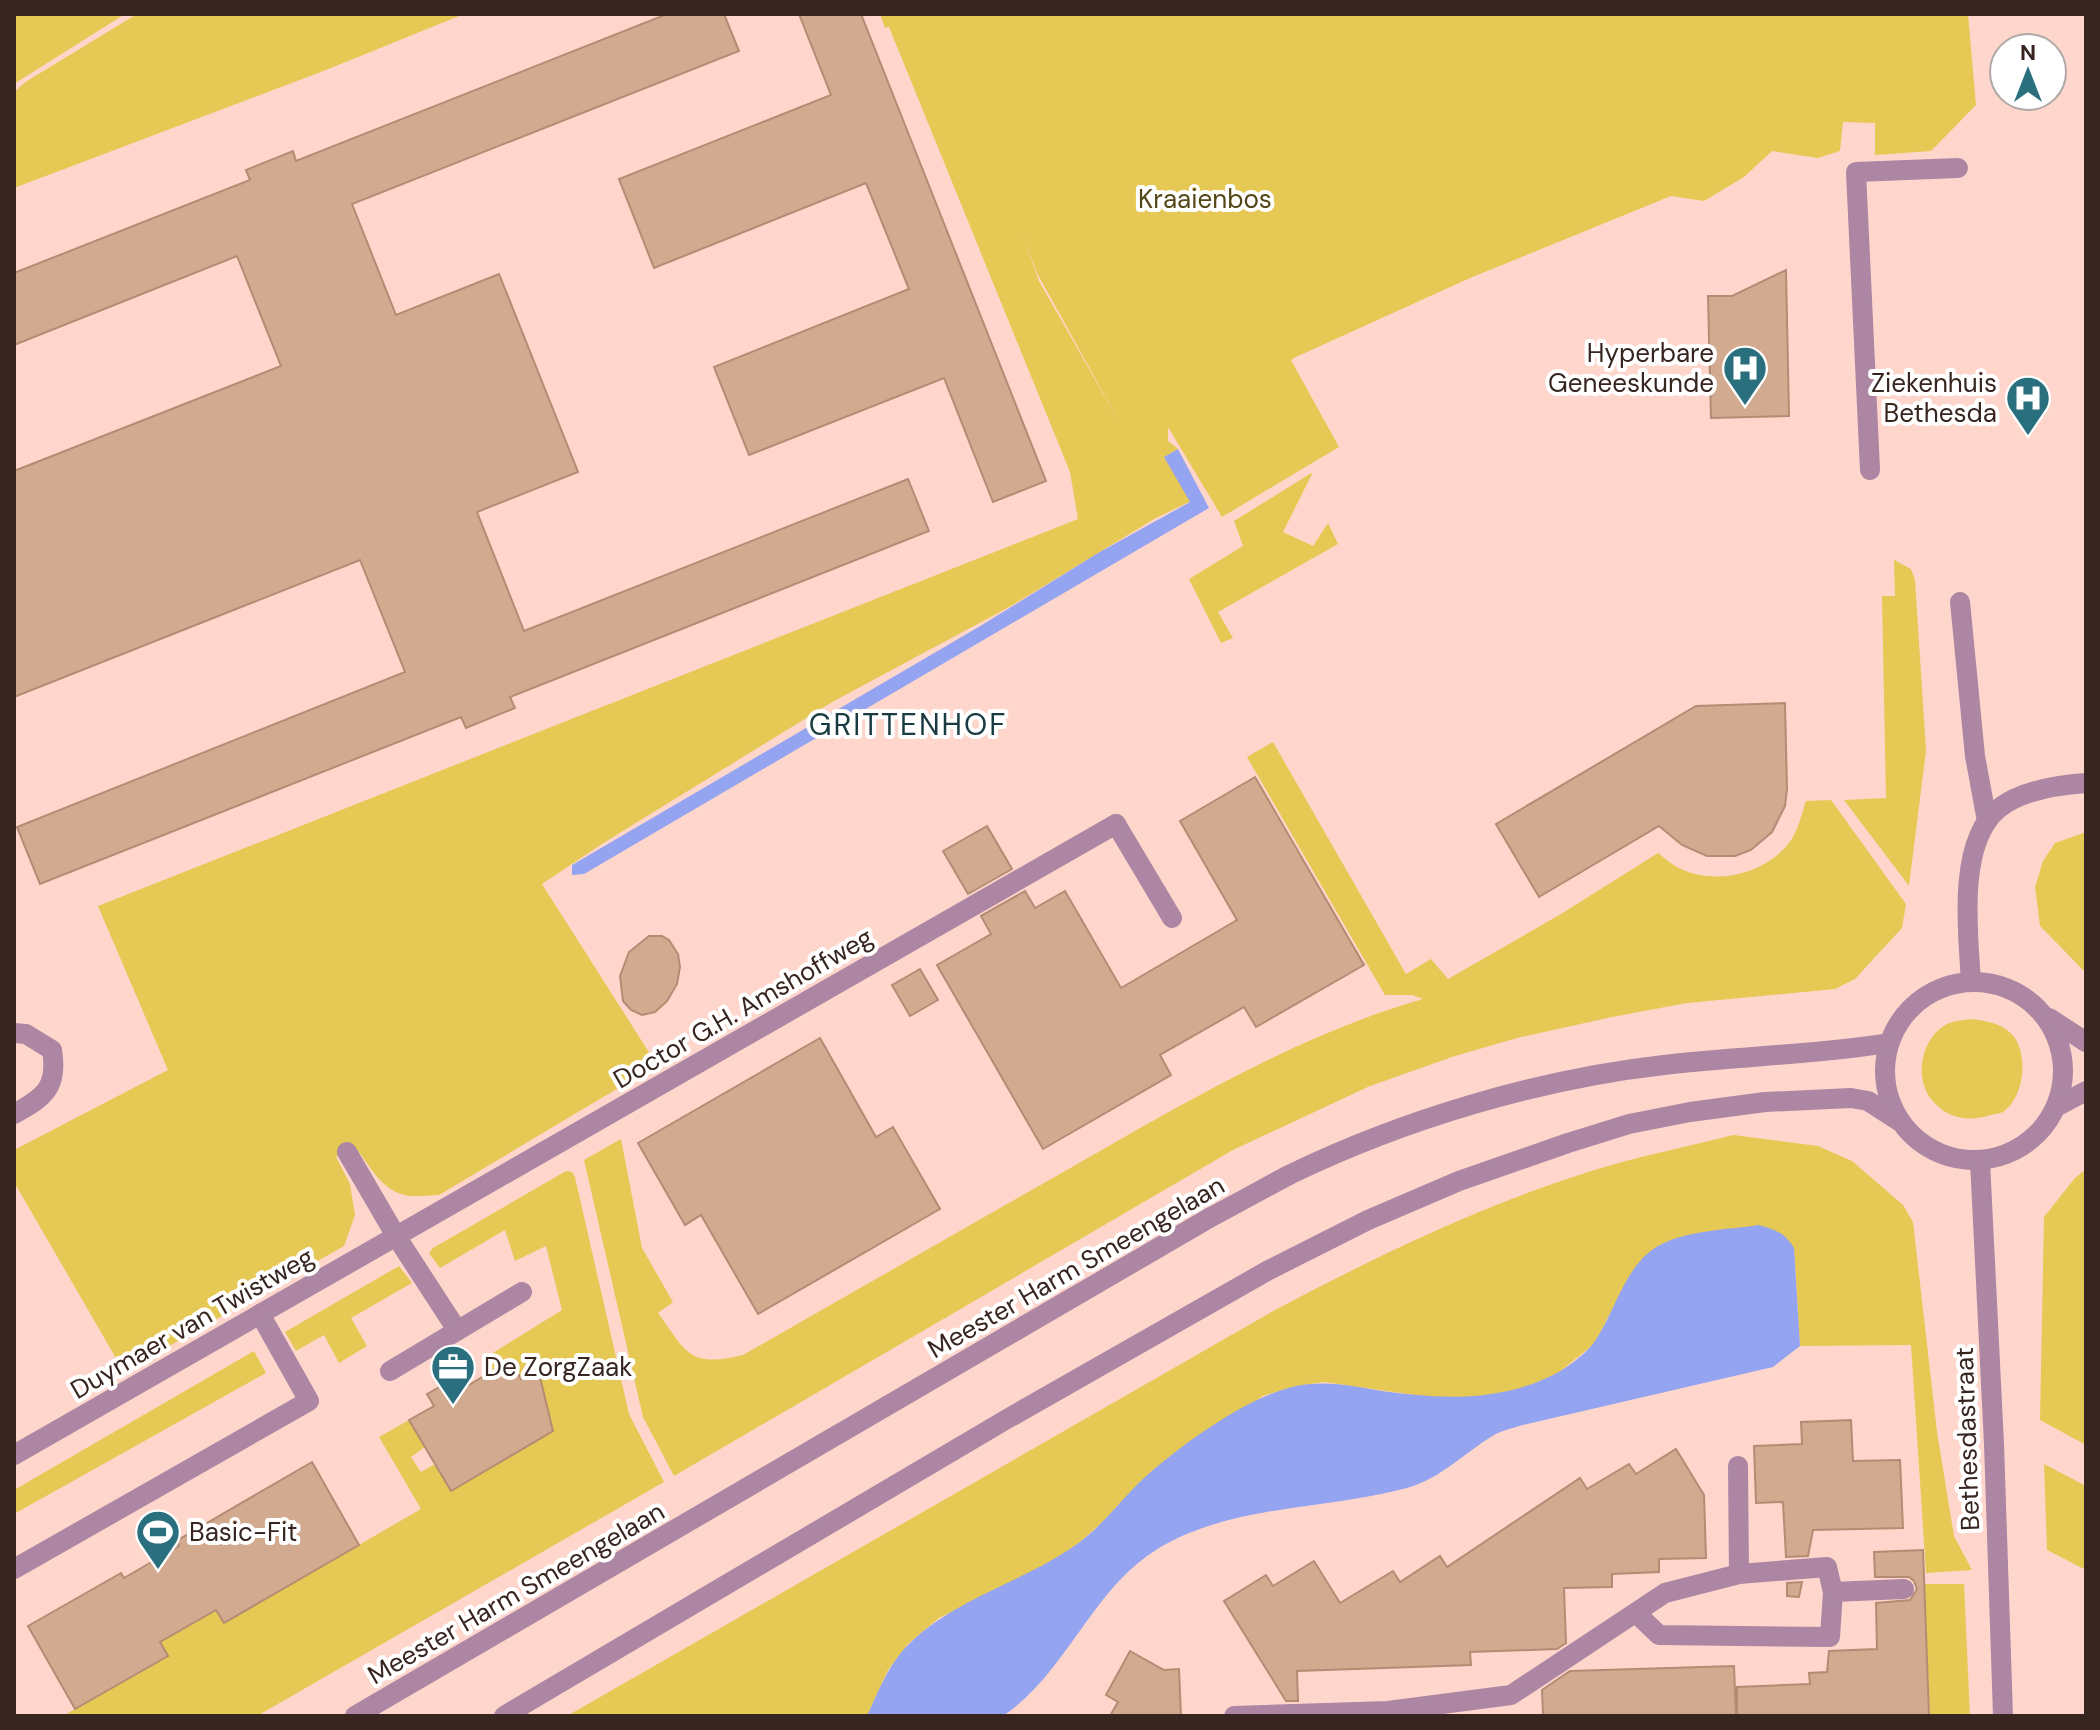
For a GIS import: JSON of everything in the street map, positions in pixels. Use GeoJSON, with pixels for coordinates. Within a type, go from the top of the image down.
{"type":"FeatureCollection","features":[{"type":"Feature","properties":{"kind":"street"},"geometry":{"type":"LineString","coordinates":[[1870,470],[1856,172],[1958,168]]}},
{"type":"Feature","properties":{"kind":"street"},"geometry":{"type":"LineString","coordinates":[[1960,602],[1975,756],[1987,821]]}},
{"type":"Feature","properties":{"kind":"street"},"geometry":{"type":"LineString","coordinates":[[1971,981],[1967,926],[1971,868],[1976,844],[1987,821],[2012,800],[2055,786],[2086,783]]}},
{"type":"Feature","properties":{"kind":"street","name":"Doctor G.H. Amshoffweg"},"geometry":{"type":"LineString","coordinates":[[396,1236],[1116,824],[1172,918]]}},
{"type":"Feature","properties":{"kind":"street"},"geometry":{"type":"LineString","coordinates":[[1899,1121],[1888,1097],[1884,1070],[1889,1043],[1901,1019],[1920,999],[1944,986],[1971,981],[1998,985],[2023,996],[2043,1014],[2086,1042]]}},
{"type":"Feature","properties":{"kind":"street"},"geometry":{"type":"LineString","coordinates":[[504,1716],[1007,1419],[1267,1271],[1368,1220],[1459,1181],[1629,1124],[1765,1102],[1841,1098],[1868,1101],[1899,1121],[1921,1143],[1949,1157],[1980,1161],[2012,1153],[2039,1133],[2058,1106],[2064,1082],[2063,1058],[2056,1034],[2043,1014]]}},
{"type":"Feature","properties":{"kind":"street"},"geometry":{"type":"LineString","coordinates":[[14,1033],[26,1034],[52,1050],[55,1069],[44,1097],[14,1114]]}},
{"type":"Feature","properties":{"kind":"street","name":"Meester Harm Smeengelaan"},"geometry":{"type":"LineString","coordinates":[[355,1716],[1211,1217],[1305,1168],[1447,1112],[1527,1091],[1662,1065],[1889,1043]]}},
{"type":"Feature","properties":{"kind":"street"},"geometry":{"type":"LineString","coordinates":[[2058,1106],[2086,1091]]}},
{"type":"Feature","properties":{"kind":"street"},"geometry":{"type":"LineString","coordinates":[[347,1152],[396,1236],[457,1330]]}},
{"type":"Feature","properties":{"kind":"street","name":"Bethesdastraat"},"geometry":{"type":"LineString","coordinates":[[1980,1161],[2003,1716]]}},
{"type":"Feature","properties":{"kind":"street","name":"Duymaer van Twistweg"},"geometry":{"type":"LineString","coordinates":[[14,1455],[396,1236]]}},
{"type":"Feature","properties":{"kind":"street"},"geometry":{"type":"LineString","coordinates":[[390,1371],[522,1292]]}},
{"type":"Feature","properties":{"kind":"street"},"geometry":{"type":"LineString","coordinates":[[14,1569],[309,1401],[260,1314]]}},
{"type":"Feature","properties":{"kind":"street"},"geometry":{"type":"LineString","coordinates":[[1738,1466],[1739,1574]]}},
{"type":"Feature","properties":{"kind":"street"},"geometry":{"type":"LineString","coordinates":[[1234,1716],[1388,1714],[1512,1706],[1636,1613],[1665,1593],[1739,1574],[1827,1567],[1833,1592],[1830,1637],[1659,1635],[1636,1613]]}},
{"type":"Feature","properties":{"kind":"street"},"geometry":{"type":"LineString","coordinates":[[1833,1592],[1904,1589]]}},
{"type":"Feature","properties":{"kind":"green space"},"geometry":{"type":"Polygon","coordinates":[[[14,14],[125,14],[14,84],[14,14]]]}},
{"type":"Feature","properties":{"kind":"green space"},"geometry":{"type":"Polygon","coordinates":[[[137,14],[464,14],[326,70],[14,188],[14,92],[137,14]]]}},
{"type":"Feature","properties":{"kind":"green space","name":"Kraaienbos"},"geometry":{"type":"Polygon","coordinates":[[[880,14],[1968,14],[1976,105],[1931,151],[1875,155],[1875,123],[1843,122],[1840,151],[1818,158],[1772,151],[1744,177],[1704,201],[1671,196],[1470,278],[1296,357],[1291,360],[1339,447],[1222,517],[1168,427],[1168,441],[1178,449],[1164,457],[1191,501],[1154,519],[1011,606],[834,701],[542,884],[657,1065],[439,1195],[405,1195],[389,1188],[354,1146],[336,1157],[350,1184],[355,1215],[344,1246],[124,1372],[14,1182],[14,1150],[168,1070],[98,906],[1078,519],[1070,472],[889,27],[885,28],[880,14]],[[1023,236],[1039,281],[1121,425],[1037,273],[1023,236]]]}},
{"type":"Feature","properties":{"kind":"green space"},"geometry":{"type":"Polygon","coordinates":[[[1313,472],[1283,532],[1313,546],[1328,523],[1338,544],[1218,612],[1233,638],[1221,643],[1189,579],[1243,546],[1234,521],[1313,472]]]}},
{"type":"Feature","properties":{"kind":"green space"},"geometry":{"type":"Polygon","coordinates":[[[1894,560],[1911,569],[1915,580],[1926,751],[1909,886],[1844,800],[1886,798],[1882,596],[1895,596],[1894,560]]]}},
{"type":"Feature","properties":{"kind":"green space"},"geometry":{"type":"Polygon","coordinates":[[[1273,742],[1406,974],[1431,959],[1448,979],[1561,914],[1658,853],[1694,874],[1726,876],[1757,868],[1771,860],[1793,837],[1806,801],[1831,800],[1906,904],[1902,928],[1855,979],[1835,989],[1687,1003],[1612,1017],[1517,1038],[1370,1086],[1233,1150],[674,1476],[643,1417],[584,1160],[621,1139],[642,1248],[673,1302],[658,1313],[691,1354],[711,1360],[725,1359],[743,1355],[1246,1070],[1333,1031],[1423,999],[1412,995],[1385,995],[1247,757],[1273,742]]]}},
{"type":"Feature","properties":{"kind":"green space"},"geometry":{"type":"Polygon","coordinates":[[[2086,832],[2086,973],[2040,926],[2035,887],[2043,861],[2055,843],[2086,832]]]}},
{"type":"Feature","properties":{"kind":"green space"},"geometry":{"type":"Polygon","coordinates":[[[1971,1019],[1995,1024],[2011,1033],[2022,1056],[2022,1077],[2016,1097],[2003,1112],[1966,1118],[1951,1115],[1937,1106],[1926,1090],[1922,1069],[1926,1048],[1938,1030],[1950,1023],[1971,1019]]]}},
{"type":"Feature","properties":{"kind":"green space"},"geometry":{"type":"Polygon","coordinates":[[[1733,1135],[1818,1146],[1852,1161],[1903,1205],[1913,1222],[1937,1432],[1954,1536],[1972,1570],[1926,1573],[1911,1345],[1800,1346],[1794,1248],[1641,1261],[1594,1344],[1557,1374],[1521,1389],[1478,1397],[1435,1398],[1324,1382],[1263,1396],[1142,1480],[1112,1514],[1075,1546],[1038,1570],[939,1618],[908,1644],[888,1670],[867,1716],[567,1716],[1275,1310],[1357,1268],[1441,1228],[1527,1193],[1615,1164],[1733,1135]]]}},
{"type":"Feature","properties":{"kind":"green space"},"geometry":{"type":"Polygon","coordinates":[[[2086,1169],[2086,1445],[2040,1420],[2044,1217],[2086,1169]]]}},
{"type":"Feature","properties":{"kind":"green space"},"geometry":{"type":"Polygon","coordinates":[[[566,1171],[572,1172],[575,1177],[629,1414],[664,1482],[257,1716],[63,1716],[168,1656],[160,1642],[216,1610],[224,1623],[421,1509],[379,1437],[409,1420],[425,1447],[411,1457],[421,1472],[435,1464],[451,1491],[552,1432],[538,1369],[521,1379],[511,1361],[486,1375],[484,1365],[491,1354],[562,1310],[546,1246],[515,1261],[505,1230],[440,1268],[429,1253],[566,1171]]]}},
{"type":"Feature","properties":{"kind":"green space"},"geometry":{"type":"Polygon","coordinates":[[[399,1266],[412,1283],[351,1318],[367,1346],[339,1363],[324,1335],[296,1351],[285,1332],[399,1266]]]}},
{"type":"Feature","properties":{"kind":"green space"},"geometry":{"type":"Polygon","coordinates":[[[254,1351],[266,1373],[14,1514],[14,1490],[254,1351]]]}},
{"type":"Feature","properties":{"kind":"green space"},"geometry":{"type":"Polygon","coordinates":[[[2044,1464],[2086,1486],[2086,1570],[2047,1550],[2044,1464]]]}},
{"type":"Feature","properties":{"kind":"green space"},"geometry":{"type":"Polygon","coordinates":[[[1924,1584],[1964,1584],[1970,1716],[1930,1716],[1924,1584]]]}},
{"type":"Feature","properties":{"kind":"water"},"geometry":{"type":"Polygon","coordinates":[[[1178,449],[1209,508],[584,874],[572,875],[572,865],[982,625],[1098,553],[1190,502],[1164,457],[1178,449]]]}},
{"type":"Feature","properties":{"kind":"water"},"geometry":{"type":"Polygon","coordinates":[[[1758,1225],[1779,1232],[1794,1248],[1800,1346],[1773,1367],[1504,1430],[1431,1478],[1407,1488],[1249,1515],[1188,1534],[1159,1548],[1115,1585],[1045,1677],[1003,1716],[867,1716],[896,1659],[927,1628],[967,1603],[1070,1549],[1091,1533],[1159,1465],[1234,1412],[1273,1393],[1314,1384],[1444,1397],[1488,1394],[1532,1384],[1564,1369],[1591,1346],[1637,1265],[1658,1246],[1694,1234],[1758,1225]]]}},
{"type":"Feature","properties":{"kind":"building"},"geometry":{"type":"Polygon","coordinates":[[[667,14],[724,14],[739,51],[352,204],[396,315],[499,274],[578,472],[477,512],[524,631],[908,479],[929,531],[510,697],[515,708],[466,728],[461,717],[40,884],[17,827],[405,672],[360,560],[14,697],[14,471],[281,366],[237,256],[14,345],[14,273],[250,180],[246,170],[293,151],[296,161],[667,14]]]}},
{"type":"Feature","properties":{"kind":"building"},"geometry":{"type":"Polygon","coordinates":[[[799,14],[861,14],[1046,481],[993,502],[944,378],[749,455],[714,367],[909,289],[866,183],[654,268],[619,179],[831,95],[799,14]]]}},
{"type":"Feature","properties":{"kind":"building"},"geometry":{"type":"Polygon","coordinates":[[[1786,270],[1789,416],[1711,418],[1708,296],[1732,296],[1786,270]]]}},
{"type":"Feature","properties":{"kind":"building"},"geometry":{"type":"Polygon","coordinates":[[[1785,703],[1785,806],[1772,832],[1751,850],[1735,856],[1707,856],[1682,845],[1659,826],[1539,897],[1496,824],[1696,706],[1785,703]]]}},
{"type":"Feature","properties":{"kind":"building"},"geometry":{"type":"Polygon","coordinates":[[[1255,777],[1364,965],[1256,1027],[1244,1007],[1160,1055],[1171,1075],[1043,1149],[937,965],[991,934],[981,916],[1025,891],[1035,908],[1065,891],[1121,988],[1237,920],[1180,821],[1255,777]]]}},
{"type":"Feature","properties":{"kind":"building"},"geometry":{"type":"Polygon","coordinates":[[[987,826],[1012,869],[968,894],[943,851],[987,826]]]}},
{"type":"Feature","properties":{"kind":"building"},"geometry":{"type":"Polygon","coordinates":[[[649,936],[662,936],[669,940],[678,954],[680,967],[677,984],[667,1001],[655,1012],[642,1015],[631,1010],[623,1001],[620,976],[629,952],[649,936]]]}},
{"type":"Feature","properties":{"kind":"building"},"geometry":{"type":"Polygon","coordinates":[[[920,969],[938,1000],[910,1016],[892,985],[920,969]]]}},
{"type":"Feature","properties":{"kind":"building"},"geometry":{"type":"Polygon","coordinates":[[[820,1038],[876,1137],[893,1127],[940,1209],[758,1314],[701,1215],[685,1225],[638,1143],[820,1038]]]}},
{"type":"Feature","properties":{"kind":"building"},"geometry":{"type":"Polygon","coordinates":[[[511,1360],[521,1379],[538,1369],[553,1431],[451,1491],[409,1420],[434,1406],[427,1394],[455,1378],[462,1389],[511,1360]]]}},
{"type":"Feature","properties":{"kind":"building"},"geometry":{"type":"Polygon","coordinates":[[[1851,1420],[1853,1461],[1900,1460],[1903,1528],[1813,1530],[1808,1556],[1786,1557],[1783,1502],[1756,1503],[1754,1446],[1802,1444],[1801,1422],[1851,1420]]]}},
{"type":"Feature","properties":{"kind":"building"},"geometry":{"type":"Polygon","coordinates":[[[1676,1449],[1704,1495],[1706,1558],[1659,1559],[1659,1572],[1612,1574],[1612,1587],[1564,1588],[1566,1643],[1557,1649],[1470,1652],[1471,1665],[1297,1671],[1298,1701],[1286,1701],[1224,1601],[1266,1575],[1273,1586],[1314,1561],[1340,1603],[1393,1571],[1400,1582],[1440,1556],[1447,1567],[1580,1478],[1587,1489],[1629,1464],[1636,1474],[1676,1449]]]}},
{"type":"Feature","properties":{"kind":"building"},"geometry":{"type":"Polygon","coordinates":[[[312,1462],[359,1545],[224,1623],[216,1610],[160,1642],[168,1656],[75,1709],[28,1626],[121,1573],[124,1578],[179,1546],[176,1541],[312,1462]]]}},
{"type":"Feature","properties":{"kind":"building"},"geometry":{"type":"Polygon","coordinates":[[[1923,1550],[1929,1716],[1737,1716],[1737,1687],[1810,1684],[1809,1673],[1827,1672],[1829,1651],[1877,1649],[1876,1603],[1910,1600],[1917,1589],[1909,1577],[1875,1577],[1874,1552],[1923,1550]]]}},
{"type":"Feature","properties":{"kind":"building"},"geometry":{"type":"Polygon","coordinates":[[[1802,1582],[1799,1597],[1787,1596],[1787,1583],[1802,1582]]]}},
{"type":"Feature","properties":{"kind":"building"},"geometry":{"type":"Polygon","coordinates":[[[1130,1651],[1164,1670],[1179,1669],[1181,1716],[1110,1716],[1118,1702],[1106,1695],[1130,1651]]]}},
{"type":"Feature","properties":{"kind":"building"},"geometry":{"type":"Polygon","coordinates":[[[1734,1666],[1736,1716],[1543,1716],[1542,1690],[1570,1671],[1734,1666]]]}},
{"type":"Feature","properties":{"kind":"place","name":"Hyperbare Geneeskunde"},"geometry":{"type":"Point","coordinates":[1745,407]}},
{"type":"Feature","properties":{"kind":"place","name":"Ziekenhuis Bethesda"},"geometry":{"type":"Point","coordinates":[2028,437]}},
{"type":"Feature","properties":{"kind":"place","name":"De ZorgZaak"},"geometry":{"type":"Point","coordinates":[453,1406]}},
{"type":"Feature","properties":{"kind":"place","name":"Basic-Fit"},"geometry":{"type":"Point","coordinates":[158,1571]}},
{"type":"Feature","properties":{"kind":"district","name":"GRITTENHOF"},"geometry":{"type":"Point","coordinates":[908,725]}}]}
